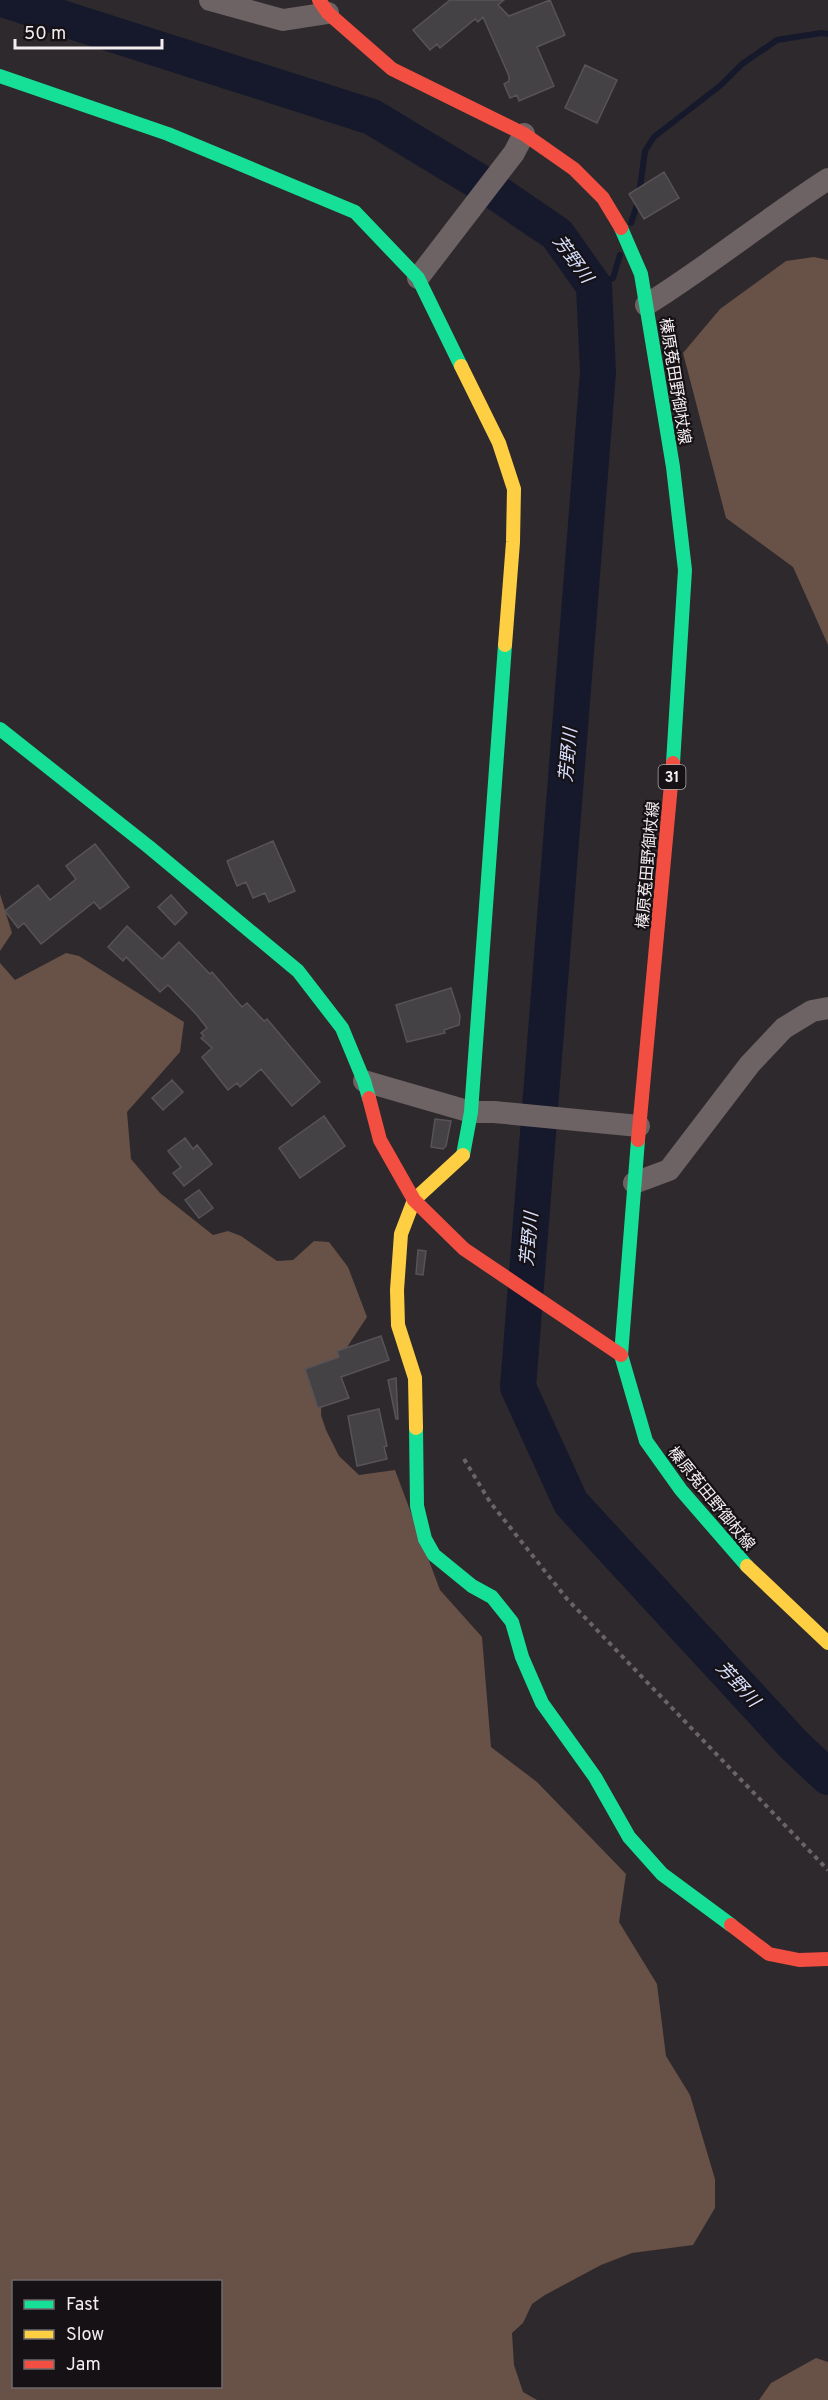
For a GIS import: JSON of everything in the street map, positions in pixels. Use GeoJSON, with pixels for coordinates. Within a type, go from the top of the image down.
{"type":"FeatureCollection","features":[{"type":"Feature","properties":{"kind":"street"},"geometry":{"type":"LineString","coordinates":[[210,0],[284,20],[323,7]]}},
{"type":"Feature","properties":{"kind":"street","name":"榛原菟田野御杖線"},"geometry":{"type":"LineString","coordinates":[[323,7],[392,69],[519,143],[574,169],[603,198],[621,228],[641,274],[673,466],[685,570],[676,736],[632,1126],[634,1183],[615,1351],[646,1441],[681,1490],[746,1565],[828,1643]]}},
{"type":"Feature","properties":{"kind":"street"},"geometry":{"type":"LineString","coordinates":[[0,76],[168,134],[356,212],[418,278],[499,442],[514,489],[513,542],[471,1112],[463,1155],[414,1200],[401,1234],[397,1290],[398,1325],[415,1378],[417,1506],[425,1539],[434,1555],[472,1586],[492,1597],[512,1622],[522,1657],[542,1703],[595,1777],[628,1837],[662,1874],[769,1954],[799,1960],[828,1959]]}},
{"type":"Feature","properties":{"kind":"street"},"geometry":{"type":"LineString","coordinates":[[418,278],[442,249],[519,143]]}},
{"type":"Feature","properties":{"kind":"street"},"geometry":{"type":"LineString","coordinates":[[646,305],[828,179]]}},
{"type":"Feature","properties":{"kind":"street"},"geometry":{"type":"LineString","coordinates":[[0,729],[149,847],[297,972],[342,1028],[364,1081],[380,1140],[414,1200],[464,1249],[615,1351]]}},
{"type":"Feature","properties":{"kind":"street"},"geometry":{"type":"LineString","coordinates":[[634,1183],[669,1170],[750,1064],[784,1028],[812,1011],[828,1008]]}},
{"type":"Feature","properties":{"kind":"street"},"geometry":{"type":"LineString","coordinates":[[364,1081],[471,1112],[494,1112],[632,1126]]}},
{"type":"Feature","properties":{"kind":"path"},"geometry":{"type":"LineString","coordinates":[[464,1459],[490,1502],[567,1599],[828,1870]]}},
{"type":"Feature","properties":{"kind":"shaded area"},"geometry":{"type":"Polygon","coordinates":[[[814,257],[828,260],[828,645],[793,567],[726,518],[683,353],[720,309],[786,261],[814,257]]]}},
{"type":"Feature","properties":{"kind":"shaded area"},"geometry":{"type":"Polygon","coordinates":[[[0,894],[12,933],[0,951],[0,894]]]}},
{"type":"Feature","properties":{"kind":"shaded area"},"geometry":{"type":"Polygon","coordinates":[[[66,953],[79,956],[184,1022],[180,1052],[127,1112],[131,1159],[160,1193],[213,1235],[228,1231],[241,1236],[277,1261],[293,1260],[314,1241],[329,1242],[348,1267],[367,1317],[322,1385],[321,1415],[326,1430],[339,1456],[359,1475],[395,1470],[440,1590],[482,1637],[491,1747],[537,1782],[626,1874],[619,1922],[657,1984],[666,2056],[690,2095],[715,2179],[715,2208],[693,2245],[632,2253],[601,2265],[532,2304],[523,2323],[512,2333],[514,2365],[523,2392],[537,2400],[0,2400],[0,963],[15,980],[66,953]]]}},
{"type":"Feature","properties":{"kind":"shaded area"},"geometry":{"type":"Polygon","coordinates":[[[816,2358],[828,2362],[828,2400],[759,2400],[771,2383],[816,2358]]]}},
{"type":"Feature","properties":{"kind":"building"},"geometry":{"type":"Polygon","coordinates":[[[450,0],[504,0],[498,5],[509,16],[550,0],[565,35],[537,47],[554,86],[519,101],[517,95],[510,98],[504,84],[509,81],[509,76],[483,17],[478,22],[475,19],[440,48],[437,44],[430,50],[413,30],[450,0]]]}},
{"type":"Feature","properties":{"kind":"building"},"geometry":{"type":"Polygon","coordinates":[[[585,65],[617,80],[597,123],[565,108],[585,65]]]}},
{"type":"Feature","properties":{"kind":"building"},"geometry":{"type":"Polygon","coordinates":[[[664,172],[679,198],[644,219],[629,194],[664,172]]]}},
{"type":"Feature","properties":{"kind":"building"},"geometry":{"type":"Polygon","coordinates":[[[273,841],[295,891],[269,902],[265,893],[253,898],[246,882],[237,886],[227,861],[273,841]]]}},
{"type":"Feature","properties":{"kind":"building"},"geometry":{"type":"Polygon","coordinates":[[[95,844],[129,887],[100,909],[94,902],[41,944],[24,923],[18,928],[5,911],[38,885],[50,900],[76,879],[66,866],[95,844]]]}},
{"type":"Feature","properties":{"kind":"building"},"geometry":{"type":"Polygon","coordinates":[[[171,895],[187,913],[175,925],[158,907],[171,895]]]}},
{"type":"Feature","properties":{"kind":"building"},"geometry":{"type":"Polygon","coordinates":[[[127,926],[162,959],[179,942],[210,974],[212,972],[242,1007],[247,1003],[264,1021],[267,1019],[320,1082],[292,1106],[261,1069],[240,1087],[237,1083],[228,1090],[202,1057],[212,1048],[201,1038],[204,1036],[201,1033],[207,1028],[196,1014],[168,985],[160,992],[126,957],[123,961],[108,947],[127,926]]]}},
{"type":"Feature","properties":{"kind":"building"},"geometry":{"type":"Polygon","coordinates":[[[451,988],[460,1016],[459,1025],[444,1030],[445,1033],[407,1042],[396,1005],[451,988]]]}},
{"type":"Feature","properties":{"kind":"building"},"geometry":{"type":"Polygon","coordinates":[[[172,1080],[183,1092],[163,1110],[152,1098],[172,1080]]]}},
{"type":"Feature","properties":{"kind":"building"},"geometry":{"type":"Polygon","coordinates":[[[324,1116],[345,1146],[300,1178],[279,1148],[324,1116]]]}},
{"type":"Feature","properties":{"kind":"building"},"geometry":{"type":"Polygon","coordinates":[[[435,1119],[451,1121],[446,1146],[443,1149],[431,1147],[435,1119]]]}},
{"type":"Feature","properties":{"kind":"building"},"geometry":{"type":"Polygon","coordinates":[[[185,1138],[193,1149],[197,1145],[212,1164],[184,1186],[173,1173],[181,1167],[168,1151],[185,1138]]]}},
{"type":"Feature","properties":{"kind":"building"},"geometry":{"type":"Polygon","coordinates":[[[199,1190],[213,1208],[199,1218],[185,1200],[199,1190]]]}},
{"type":"Feature","properties":{"kind":"building"},"geometry":{"type":"Polygon","coordinates":[[[418,1250],[426,1251],[423,1275],[416,1274],[418,1250]]]}},
{"type":"Feature","properties":{"kind":"building"},"geometry":{"type":"Polygon","coordinates":[[[381,1336],[389,1360],[341,1377],[349,1398],[318,1408],[305,1369],[339,1357],[337,1351],[381,1336]]]}},
{"type":"Feature","properties":{"kind":"building"},"geometry":{"type":"Polygon","coordinates":[[[396,1378],[398,1419],[396,1419],[388,1380],[396,1378]]]}},
{"type":"Feature","properties":{"kind":"building"},"geometry":{"type":"Polygon","coordinates":[[[379,1409],[387,1446],[384,1447],[387,1459],[357,1466],[348,1416],[379,1409]]]}},
{"type":"Feature","properties":{"kind":"waterway","name":"芳野川"},"geometry":{"type":"LineString","coordinates":[[5,0],[372,117],[491,189],[557,234],[594,286],[598,372],[518,1387],[571,1503],[793,1744],[828,1777]]}},
{"type":"Feature","properties":{"kind":"waterway"},"geometry":{"type":"LineString","coordinates":[[631,223],[641,193],[645,151],[654,137],[721,85],[742,64],[777,40],[821,33],[828,34]]}},
{"type":"Feature","properties":{"kind":"waterway"},"geometry":{"type":"LineString","coordinates":[[594,286],[613,278],[620,255]]}},
{"type":"Feature","properties":{"kind":"traffic: fast"},"geometry":{"type":"LineString","coordinates":[[0,76],[168,134],[355,212],[418,278],[461,366]]}},
{"type":"Feature","properties":{"kind":"traffic: fast"},"geometry":{"type":"LineString","coordinates":[[621,228],[641,274],[673,467],[685,570],[673,763]]}},
{"type":"Feature","properties":{"kind":"traffic: fast"},"geometry":{"type":"LineString","coordinates":[[463,1155],[471,1112],[505,645]]}},
{"type":"Feature","properties":{"kind":"traffic: fast"},"geometry":{"type":"LineString","coordinates":[[0,729],[149,847],[298,971],[342,1028],[369,1098]]}},
{"type":"Feature","properties":{"kind":"traffic: fast"},"geometry":{"type":"LineString","coordinates":[[638,1140],[621,1355],[646,1441],[681,1490],[747,1566]]}},
{"type":"Feature","properties":{"kind":"traffic: fast"},"geometry":{"type":"LineString","coordinates":[[416,1428],[417,1506],[425,1539],[434,1555],[472,1586],[492,1597],[512,1622],[522,1657],[542,1703],[595,1777],[629,1837],[662,1874],[731,1925]]}},
{"type":"Feature","properties":{"kind":"traffic: slow"},"geometry":{"type":"LineString","coordinates":[[461,366],[499,443],[514,489],[513,542],[505,645]]}},
{"type":"Feature","properties":{"kind":"traffic: slow"},"geometry":{"type":"LineString","coordinates":[[416,1428],[415,1378],[398,1325],[397,1290],[401,1234],[414,1200],[463,1155]]}},
{"type":"Feature","properties":{"kind":"traffic: slow"},"geometry":{"type":"LineString","coordinates":[[747,1566],[828,1643]]}},
{"type":"Feature","properties":{"kind":"traffic: jam"},"geometry":{"type":"LineString","coordinates":[[319,0],[328,13],[392,69],[524,134],[574,169],[603,198],[621,228]]}},
{"type":"Feature","properties":{"kind":"traffic: jam"},"geometry":{"type":"LineString","coordinates":[[638,1140],[673,763]]}},
{"type":"Feature","properties":{"kind":"traffic: jam"},"geometry":{"type":"LineString","coordinates":[[369,1098],[380,1140],[414,1200],[464,1249],[621,1355]]}},
{"type":"Feature","properties":{"kind":"traffic: jam"},"geometry":{"type":"LineString","coordinates":[[731,1925],[769,1954],[799,1960],[828,1959]]}}]}
